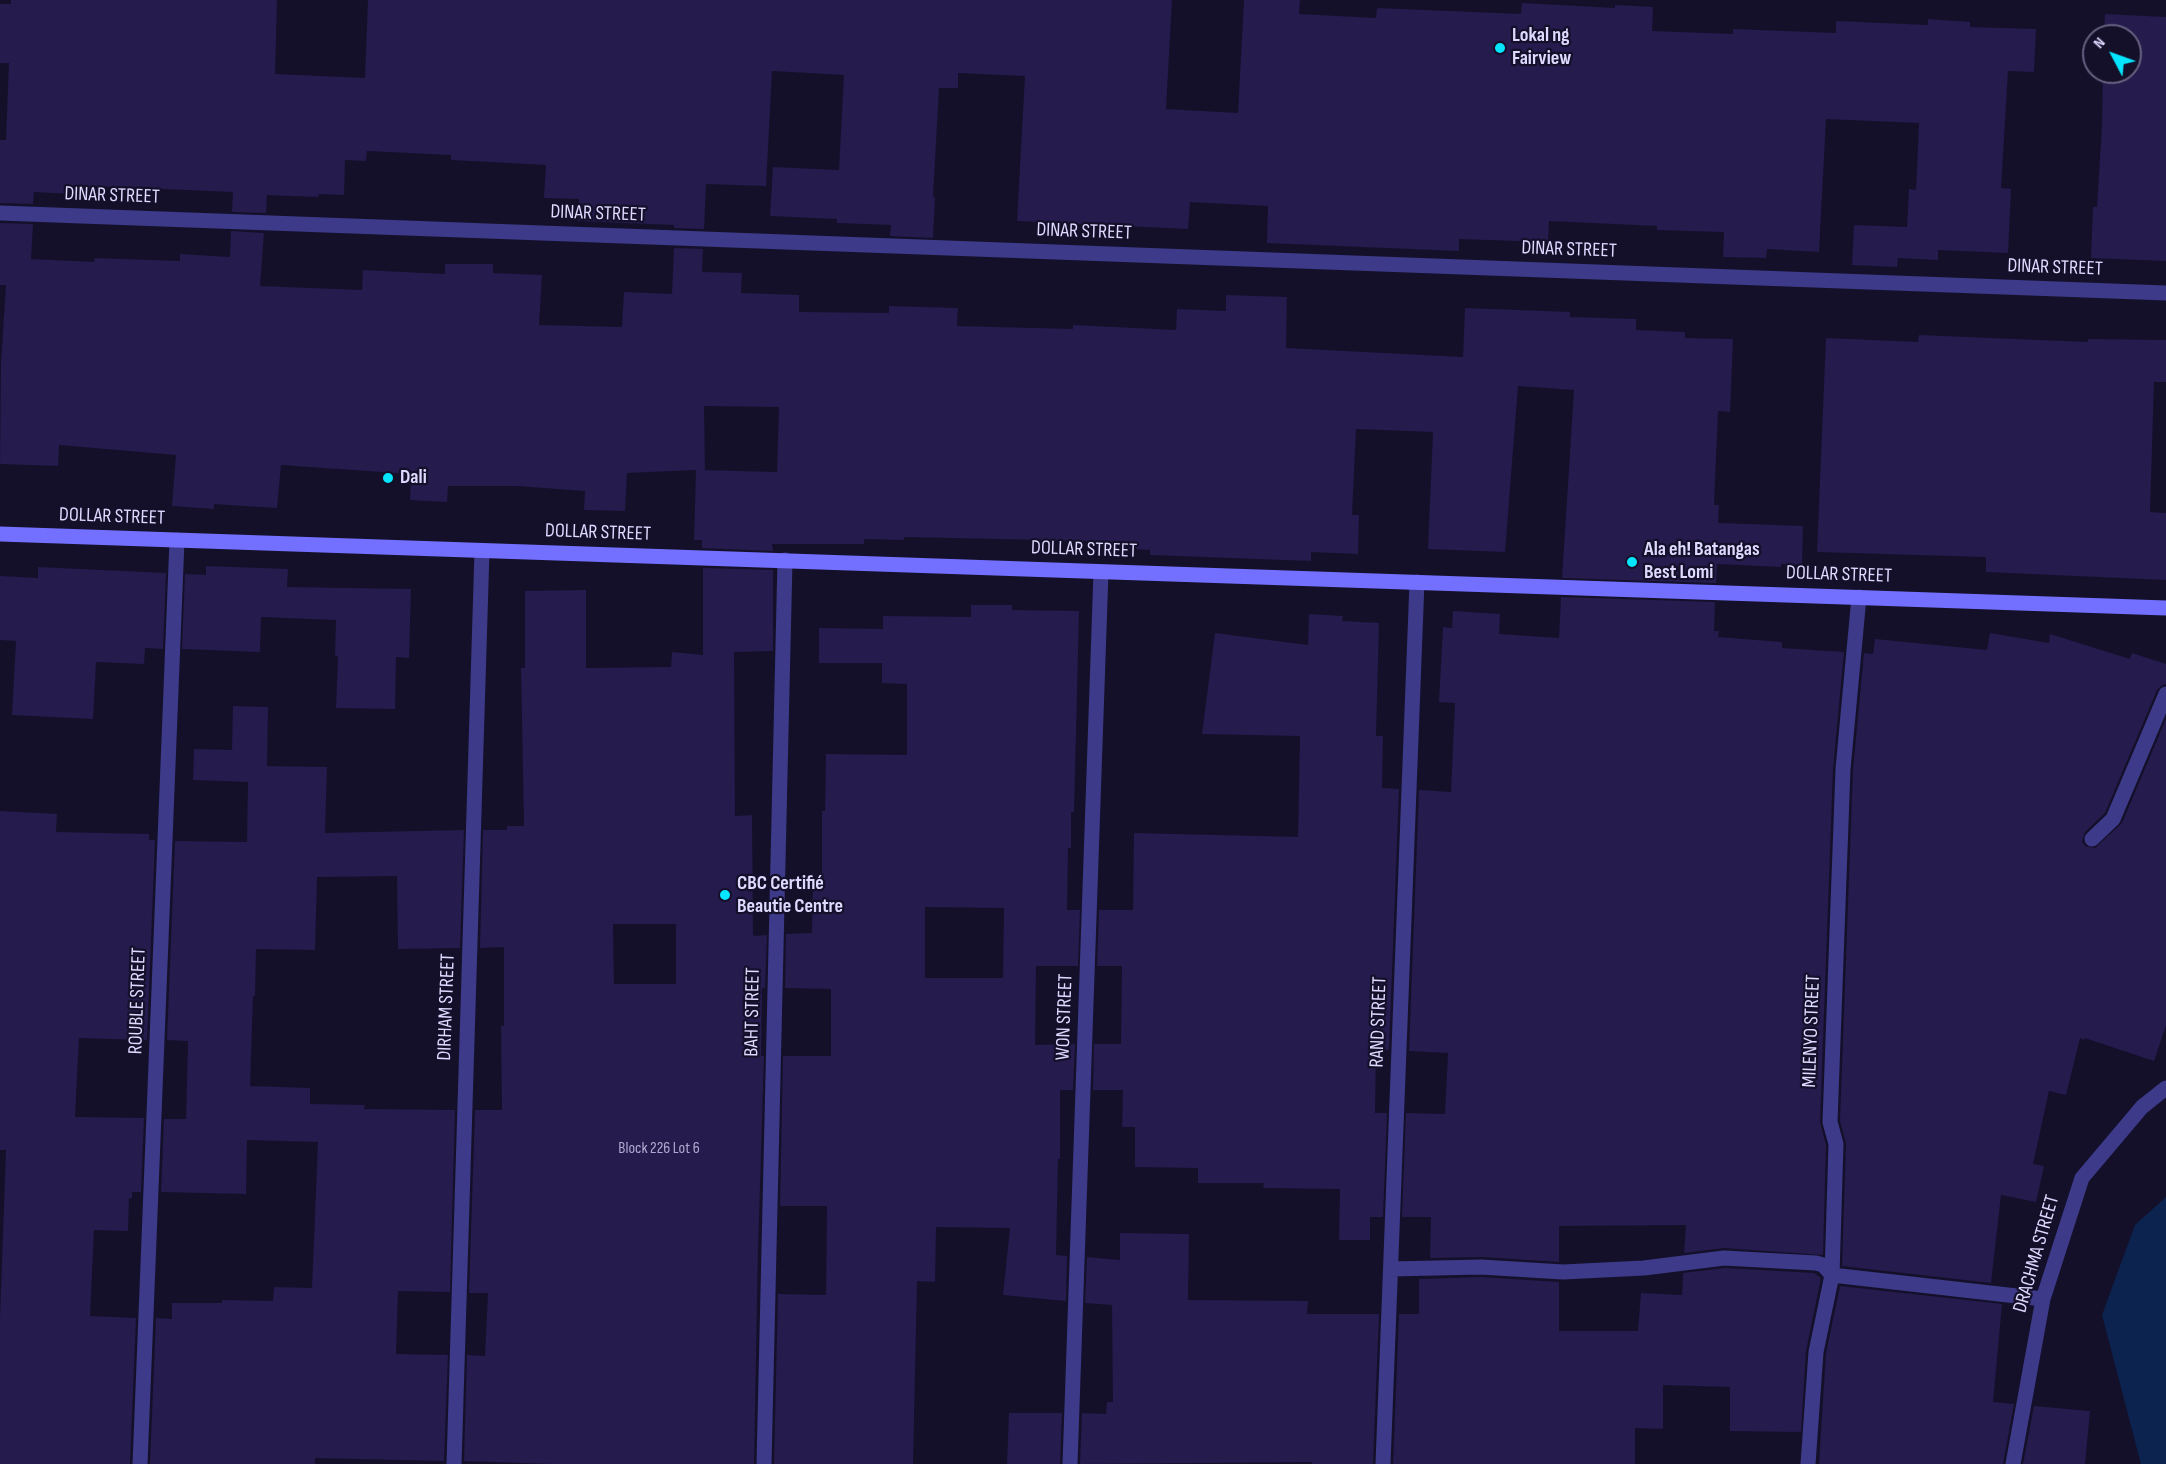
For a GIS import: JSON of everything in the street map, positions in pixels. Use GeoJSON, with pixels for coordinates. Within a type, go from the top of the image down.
{"type":"FeatureCollection","features":[{"type":"Feature","properties":{"kind":"street","name":"DINAR STREET"},"geometry":{"type":"LineString","coordinates":[[0,213],[2166,293]]}},
{"type":"Feature","properties":{"kind":"street","name":"DOLLAR STREET"},"geometry":{"type":"LineString","coordinates":[[0,534],[2166,608]]}},
{"type":"Feature","properties":{"kind":"street","name":"ROUBLE STREET"},"geometry":{"type":"LineString","coordinates":[[140,1464],[177,540]]}},
{"type":"Feature","properties":{"kind":"street","name":"DIRHAM STREET"},"geometry":{"type":"LineString","coordinates":[[454,1464],[482,551]]}},
{"type":"Feature","properties":{"kind":"street","name":"BAHT STREET"},"geometry":{"type":"LineString","coordinates":[[764,1464],[784,560]]}},
{"type":"Feature","properties":{"kind":"street","name":"WON STREET"},"geometry":{"type":"LineString","coordinates":[[1070,1464],[1101,572]]}},
{"type":"Feature","properties":{"kind":"street","name":"RAND STREET"},"geometry":{"type":"LineString","coordinates":[[1383,1464],[1417,582]]}},
{"type":"Feature","properties":{"kind":"street","name":"MILENYO STREET"},"geometry":{"type":"LineString","coordinates":[[1808,1464],[1816,1352],[1832,1275],[1836,1144],[1830,1122],[1839,855],[1843,769],[1859,597]]}},
{"type":"Feature","properties":{"kind":"street"},"geometry":{"type":"LineString","coordinates":[[2092,839],[2114,819],[2166,694]]}},
{"type":"Feature","properties":{"kind":"street","name":"DRACHMA STREET"},"geometry":{"type":"LineString","coordinates":[[2013,1464],[2043,1299],[2082,1178],[2142,1107],[2166,1088]]}},
{"type":"Feature","properties":{"kind":"street"},"geometry":{"type":"LineString","coordinates":[[1391,1269],[1481,1267],[1563,1272],[1644,1268],[1724,1258],[1816,1263],[1823,1265],[1832,1275],[2043,1299]]}},
{"type":"Feature","properties":{"kind":"water"},"geometry":{"type":"Polygon","coordinates":[[[2166,1197],[2166,1464],[2141,1464],[2102,1315],[2135,1225],[2166,1197]]]}},
{"type":"Feature","properties":{"kind":"building"},"geometry":{"type":"Polygon","coordinates":[[[11,0],[277,0],[275,74],[365,78],[368,0],[1172,0],[1166,109],[1238,113],[1244,0],[1300,0],[1299,14],[1376,18],[1377,8],[1521,14],[1522,3],[1615,8],[1615,5],[1653,7],[1652,31],[1733,34],[1733,29],[1836,33],[1836,21],[1928,25],[1928,19],[1970,22],[1970,27],[2036,29],[2034,72],[2008,71],[2001,188],[2011,189],[2008,253],[1938,250],[1938,260],[1898,258],[1897,267],[1852,265],[1854,225],[1907,227],[1909,189],[1916,190],[1919,123],[1826,119],[1819,252],[1767,249],[1766,258],[1723,257],[1724,232],[1657,230],[1657,226],[1549,221],[1548,242],[1459,239],[1459,251],[1267,243],[1268,206],[1190,202],[1188,229],[1017,221],[1025,76],[958,73],[958,88],[939,88],[933,238],[890,236],[891,225],[837,223],[837,219],[770,216],[773,167],[839,170],[844,75],[772,71],[766,186],[706,184],[704,229],[674,228],[674,225],[578,221],[579,199],[544,198],[546,165],[451,160],[451,155],[367,151],[366,161],[345,160],[344,195],[319,194],[318,197],[267,195],[266,213],[232,212],[233,192],[93,186],[92,195],[34,192],[33,204],[0,203],[0,140],[6,140],[9,63],[0,63],[0,4],[11,4],[11,0]]]}},
{"type":"Feature","properties":{"kind":"building"},"geometry":{"type":"Polygon","coordinates":[[[2105,14],[2166,17],[2166,261],[2091,258],[2093,207],[2097,207],[2103,84],[2142,84],[2142,24],[2105,24],[2105,14]]]}},
{"type":"Feature","properties":{"kind":"building"},"geometry":{"type":"Polygon","coordinates":[[[0,223],[33,224],[31,259],[94,262],[95,258],[180,261],[180,254],[230,257],[231,231],[264,233],[260,286],[362,290],[363,270],[445,274],[445,264],[493,264],[493,273],[542,275],[539,325],[622,327],[624,292],[672,294],[674,248],[703,249],[702,272],[742,273],[741,293],[799,295],[799,312],[889,313],[889,306],[958,308],[957,326],[1073,329],[1073,325],[1176,330],[1177,309],[1226,311],[1226,295],[1287,297],[1286,348],[1463,357],[1465,308],[1570,312],[1570,317],[1636,319],[1636,330],[1685,332],[1685,338],[1733,339],[1730,412],[1718,411],[1714,505],[1719,505],[1718,523],[1803,526],[1802,565],[1781,564],[1781,567],[1717,564],[1716,583],[1562,578],[1574,390],[1518,386],[1505,552],[1428,549],[1433,432],[1356,429],[1352,515],[1359,515],[1358,554],[1311,552],[1311,561],[1150,555],[1150,550],[1096,547],[1096,541],[904,537],[904,540],[864,539],[864,544],[772,544],[773,551],[702,548],[702,540],[694,540],[696,470],[627,473],[625,511],[584,510],[585,491],[517,486],[448,486],[447,502],[410,500],[411,474],[281,465],[277,508],[214,504],[214,509],[172,506],[176,455],[59,445],[58,466],[0,464],[1,363],[6,285],[0,285],[0,223]],[[704,406],[705,470],[698,470],[777,472],[779,407],[704,406]]]}},
{"type":"Feature","properties":{"kind":"building"},"geometry":{"type":"Polygon","coordinates":[[[1919,335],[2088,342],[2088,339],[2166,340],[2166,382],[2154,382],[2150,512],[2166,513],[2166,580],[1986,572],[1986,557],[1817,552],[1826,338],[1918,342],[1919,335]]]}},
{"type":"Feature","properties":{"kind":"building"},"geometry":{"type":"Polygon","coordinates":[[[206,566],[288,569],[287,587],[411,589],[409,658],[396,657],[395,709],[336,708],[338,656],[335,656],[336,620],[261,617],[260,652],[182,649],[185,574],[206,575],[206,566]]]}},
{"type":"Feature","properties":{"kind":"building"},"geometry":{"type":"Polygon","coordinates":[[[38,567],[166,573],[163,649],[145,648],[144,664],[96,662],[93,719],[12,715],[16,641],[0,640],[0,576],[38,578],[38,567]]]}},
{"type":"Feature","properties":{"kind":"building"},"geometry":{"type":"Polygon","coordinates":[[[703,568],[773,570],[773,651],[734,652],[735,816],[752,815],[753,936],[767,935],[765,988],[762,988],[761,1056],[764,1056],[754,1464],[551,1464],[464,1461],[467,1355],[485,1356],[488,1293],[469,1293],[475,1110],[502,1110],[501,1026],[504,1026],[504,947],[480,948],[483,830],[507,830],[507,826],[524,826],[521,668],[525,668],[525,591],[586,590],[586,668],[671,667],[672,652],[703,655],[703,568]],[[613,924],[614,984],[676,984],[676,924],[613,924]]]}},
{"type":"Feature","properties":{"kind":"building"},"geometry":{"type":"Polygon","coordinates":[[[1561,597],[1715,602],[1714,631],[1719,631],[1718,637],[1782,642],[1782,648],[1844,652],[1833,769],[1820,1122],[1826,1145],[1823,1255],[1724,1248],[1684,1253],[1686,1225],[1559,1226],[1559,1262],[1482,1257],[1430,1258],[1431,1217],[1402,1217],[1406,1113],[1445,1114],[1448,1053],[1409,1051],[1419,790],[1451,792],[1455,703],[1439,702],[1443,627],[1452,628],[1453,611],[1500,614],[1499,634],[1559,638],[1561,597]]]}},
{"type":"Feature","properties":{"kind":"building"},"geometry":{"type":"Polygon","coordinates":[[[971,605],[1012,605],[1012,610],[1079,611],[1074,812],[1071,812],[1071,848],[1068,848],[1067,910],[1080,910],[1078,966],[1036,966],[1035,1045],[1075,1044],[1073,1090],[1060,1090],[1056,1255],[1067,1256],[1066,1301],[1003,1295],[1010,1228],[936,1227],[935,1282],[917,1281],[913,1464],[774,1464],[778,1294],[826,1295],[827,1206],[780,1206],[783,1056],[831,1056],[831,989],[785,988],[786,934],[812,933],[813,882],[822,882],[822,811],[825,811],[826,754],[907,755],[907,684],[882,683],[882,663],[819,663],[819,628],[883,629],[883,616],[971,617],[971,605]],[[925,907],[925,978],[1003,978],[1004,908],[925,907]]]}},
{"type":"Feature","properties":{"kind":"building"},"geometry":{"type":"Polygon","coordinates":[[[1309,614],[1343,616],[1342,621],[1379,623],[1376,736],[1383,736],[1382,788],[1399,789],[1389,1050],[1376,1049],[1375,1113],[1387,1113],[1383,1217],[1370,1217],[1370,1240],[1339,1240],[1340,1189],[1263,1188],[1264,1183],[1198,1183],[1198,1168],[1135,1167],[1135,1127],[1122,1127],[1123,1090],[1093,1090],[1094,1044],[1121,1044],[1122,966],[1097,966],[1099,910],[1133,910],[1134,833],[1298,837],[1300,736],[1202,734],[1215,633],[1308,645],[1309,614]]]}},
{"type":"Feature","properties":{"kind":"building"},"geometry":{"type":"Polygon","coordinates":[[[1990,633],[2049,643],[2050,634],[2130,659],[2132,653],[2166,664],[2166,684],[2157,690],[2105,813],[2085,832],[2082,841],[2085,846],[2095,848],[2122,823],[2166,719],[2166,1025],[2154,1061],[2080,1038],[2066,1095],[2049,1091],[2033,1164],[2044,1166],[2036,1202],[2001,1195],[1991,1283],[1842,1266],[1846,1144],[1840,1121],[1853,770],[1864,653],[1873,654],[1875,639],[1987,650],[1990,633]]]}},
{"type":"Feature","properties":{"kind":"building"},"geometry":{"type":"Polygon","coordinates":[[[233,706],[268,707],[267,766],[327,767],[325,833],[464,830],[460,948],[398,949],[397,876],[317,877],[315,950],[256,949],[250,1086],[310,1088],[310,1104],[365,1105],[364,1109],[455,1110],[450,1292],[398,1291],[396,1354],[448,1355],[444,1461],[315,1458],[315,1464],[150,1464],[156,1318],[172,1319],[172,1303],[222,1303],[222,1300],[273,1301],[274,1287],[312,1288],[318,1142],[247,1140],[246,1194],[161,1192],[164,1119],[186,1119],[188,1041],[167,1040],[175,841],[247,842],[248,782],[193,780],[194,749],[232,750],[233,706]]]}},
{"type":"Feature","properties":{"kind":"building"},"geometry":{"type":"Polygon","coordinates":[[[0,811],[57,814],[56,832],[149,834],[149,840],[155,840],[147,1040],[79,1038],[75,1117],[144,1118],[141,1192],[132,1192],[132,1198],[129,1198],[128,1231],[94,1230],[90,1316],[136,1318],[130,1464],[0,1464],[0,1318],[6,1150],[0,1150],[0,811]]]}},
{"type":"Feature","properties":{"kind":"building"},"geometry":{"type":"Polygon","coordinates":[[[1120,1233],[1189,1234],[1188,1300],[1308,1301],[1307,1314],[1379,1314],[1373,1464],[1312,1464],[1312,1462],[1080,1464],[1082,1413],[1106,1414],[1107,1402],[1113,1402],[1112,1305],[1085,1303],[1087,1257],[1120,1260],[1120,1233]]]}},
{"type":"Feature","properties":{"kind":"building"},"geometry":{"type":"Polygon","coordinates":[[[1724,1268],[1814,1273],[1821,1278],[1806,1351],[1801,1432],[1730,1431],[1730,1387],[1663,1385],[1663,1429],[1635,1428],[1635,1464],[1393,1464],[1399,1314],[1419,1314],[1419,1279],[1481,1277],[1559,1282],[1559,1331],[1638,1331],[1641,1293],[1682,1295],[1683,1273],[1724,1268]]]}},
{"type":"Feature","properties":{"kind":"building"},"geometry":{"type":"Polygon","coordinates":[[[1840,1286],[2002,1304],[1993,1402],[2014,1404],[2003,1464],[1819,1464],[1826,1353],[1840,1286]]]}},
{"type":"Feature","properties":{"kind":"building"},"geometry":{"type":"Polygon","coordinates":[[[2034,1406],[2090,1411],[2085,1464],[2023,1464],[2034,1406]]]}},
{"type":"Feature","properties":{"kind":"building"},"geometry":{"type":"Polygon","coordinates":[[[1009,1413],[1062,1413],[1060,1464],[1007,1464],[1009,1413]]]}},
{"type":"Feature","properties":{"kind":"place","name":"Lokal ng Fairview"},"geometry":{"type":"Point","coordinates":[1500,48]}},
{"type":"Feature","properties":{"kind":"place","name":"Dali"},"geometry":{"type":"Point","coordinates":[388,478]}},
{"type":"Feature","properties":{"kind":"place","name":"Ala eh! Batangas Best Lomi"},"geometry":{"type":"Point","coordinates":[1632,562]}},
{"type":"Feature","properties":{"kind":"place","name":"CBC Certifié Beautie Centre"},"geometry":{"type":"Point","coordinates":[725,895]}}]}
